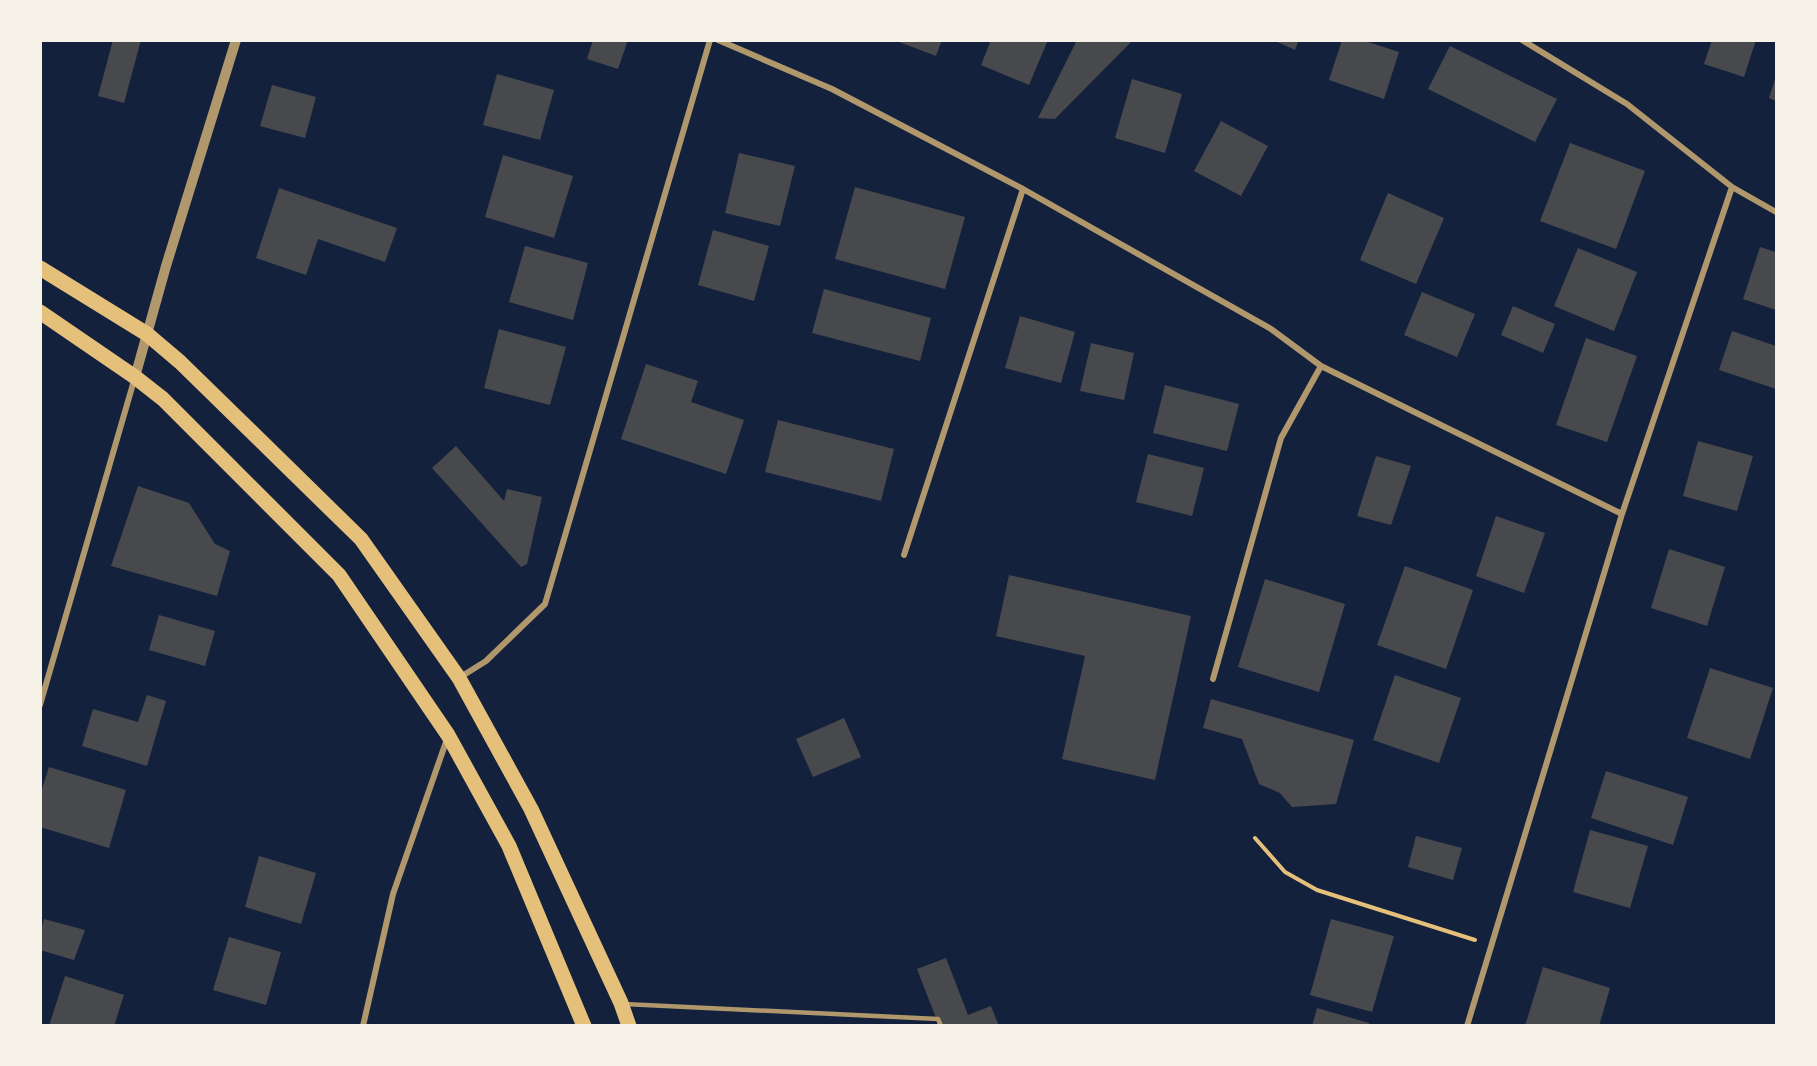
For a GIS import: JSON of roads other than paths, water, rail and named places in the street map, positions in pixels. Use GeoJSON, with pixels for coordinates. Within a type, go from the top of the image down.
{"type":"FeatureCollection","features":[{"type":"Feature","properties":{"kind":"main road"},"geometry":{"type":"LineString","coordinates":[[40,268],[147,334],[180,362],[361,539],[459,678],[531,809],[629,1026]]}},
{"type":"Feature","properties":{"kind":"main road"},"geometry":{"type":"LineString","coordinates":[[40,312],[163,399],[339,575],[448,735],[508,846],[584,1026]]}},
{"type":"Feature","properties":{"kind":"street"},"geometry":{"type":"LineString","coordinates":[[40,705],[166,266],[236,40]]}},
{"type":"Feature","properties":{"kind":"street"},"geometry":{"type":"LineString","coordinates":[[459,678],[486,661],[545,604],[710,40]]}},
{"type":"Feature","properties":{"kind":"street"},"geometry":{"type":"LineString","coordinates":[[718,40],[832,89],[1023,189],[1271,329],[1322,366],[1622,514]]}},
{"type":"Feature","properties":{"kind":"street"},"geometry":{"type":"LineString","coordinates":[[1522,40],[1627,104],[1732,187],[1776,212]]}},
{"type":"Feature","properties":{"kind":"street"},"geometry":{"type":"LineString","coordinates":[[1467,1026],[1622,514],[1732,187]]}},
{"type":"Feature","properties":{"kind":"street"},"geometry":{"type":"LineString","coordinates":[[904,555],[1023,189]]}},
{"type":"Feature","properties":{"kind":"street"},"geometry":{"type":"LineString","coordinates":[[1213,679],[1281,438],[1322,366]]}},
{"type":"Feature","properties":{"kind":"street"},"geometry":{"type":"LineString","coordinates":[[363,1026],[393,894],[448,735]]}},
{"type":"Feature","properties":{"kind":"lane"},"geometry":{"type":"LineString","coordinates":[[621,1004],[938,1019],[941,1026]]}}]}
